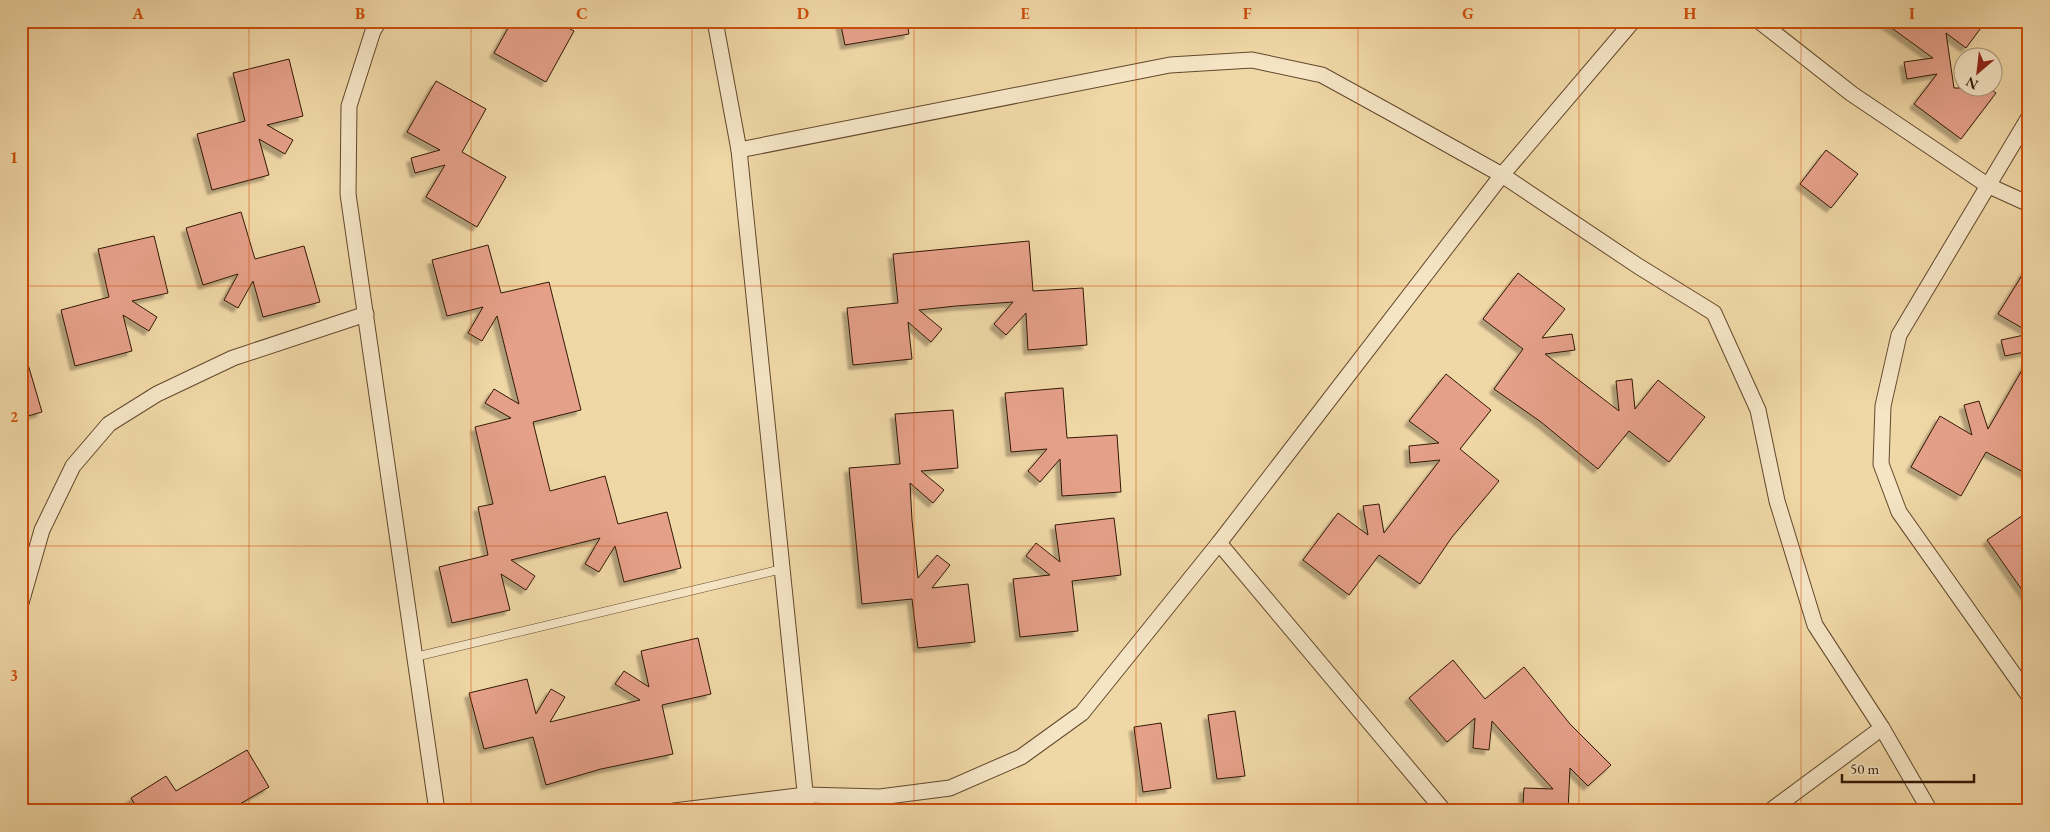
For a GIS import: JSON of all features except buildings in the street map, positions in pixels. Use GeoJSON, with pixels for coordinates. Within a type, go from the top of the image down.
{"type":"FeatureCollection","features":[{"type":"Feature","properties":{"kind":"street"},"geometry":{"type":"LineString","coordinates":[[379,21],[373,31],[349,106],[348,194],[437,811]]}},
{"type":"Feature","properties":{"kind":"street"},"geometry":{"type":"LineString","coordinates":[[716,21],[739,150],[808,811]]}},
{"type":"Feature","properties":{"kind":"street"},"geometry":{"type":"LineString","coordinates":[[674,811],[806,795],[880,797],[950,788],[1021,757],[1082,713],[1218,543],[1502,175],[1633,21]]}},
{"type":"Feature","properties":{"kind":"street"},"geometry":{"type":"LineString","coordinates":[[1760,21],[1852,94],[1987,185],[2029,204]]}},
{"type":"Feature","properties":{"kind":"street"},"geometry":{"type":"LineString","coordinates":[[739,150],[1170,65],[1252,60],[1322,76],[1502,175],[1638,266],[1714,313],[1758,410],[1777,501],[1815,625],[1882,728],[1930,811]]}},
{"type":"Feature","properties":{"kind":"street"},"geometry":{"type":"LineString","coordinates":[[2029,117],[1898,335],[1883,406],[1881,464],[1899,512],[2029,696]]}},
{"type":"Feature","properties":{"kind":"street"},"geometry":{"type":"LineString","coordinates":[[21,603],[42,530],[73,466],[109,424],[156,394],[233,358],[366,314]]}},
{"type":"Feature","properties":{"kind":"street"},"geometry":{"type":"LineString","coordinates":[[1218,543],[1444,811]]}},
{"type":"Feature","properties":{"kind":"street"},"geometry":{"type":"LineString","coordinates":[[1770,811],[1882,728]]}},
{"type":"Feature","properties":{"kind":"lane"},"geometry":{"type":"LineString","coordinates":[[415,657],[782,569]]}}]}
